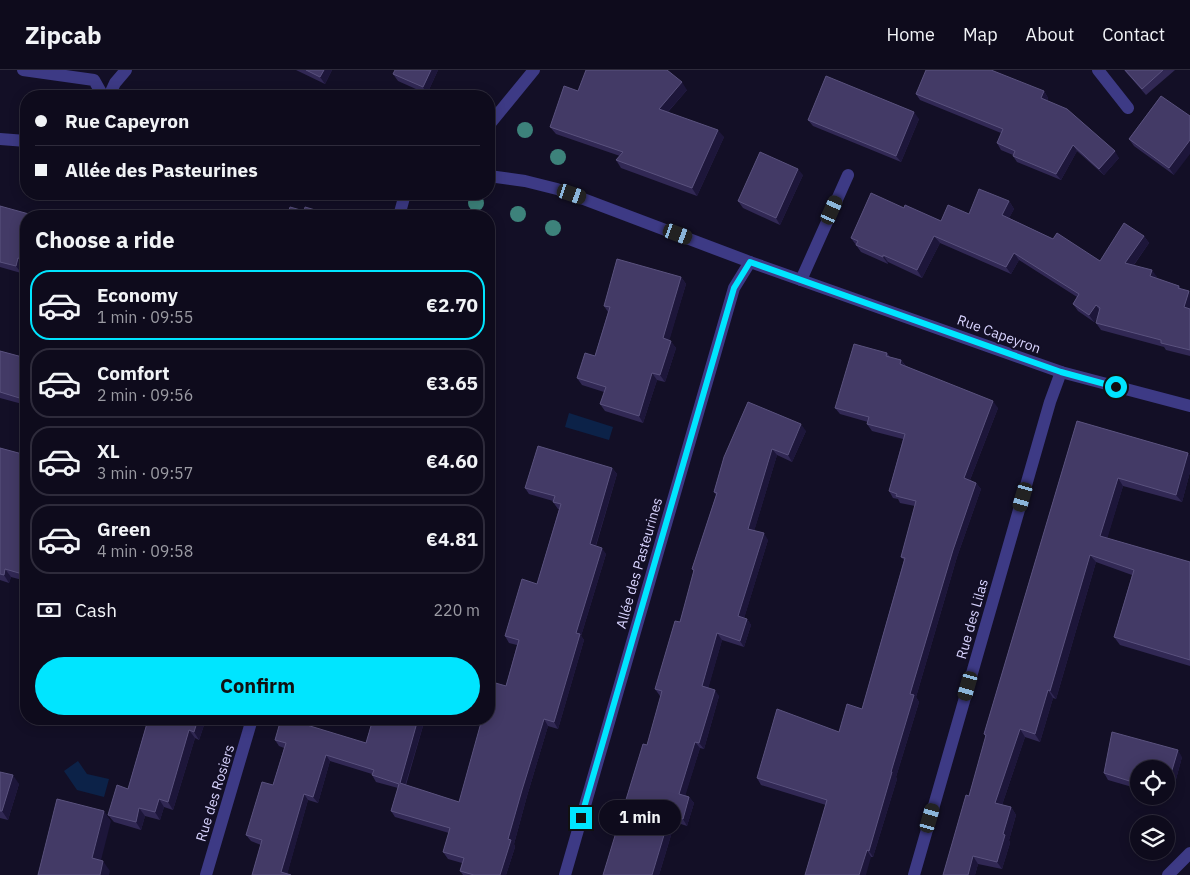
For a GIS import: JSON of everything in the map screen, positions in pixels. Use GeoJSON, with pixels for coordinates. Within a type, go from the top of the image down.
{"type":"FeatureCollection","features":[{"type":"Feature","properties":{"kind":"street"},"geometry":{"type":"LineString","coordinates":[[24,70],[94,80],[100,90]]}},
{"type":"Feature","properties":{"kind":"street"},"geometry":{"type":"LineString","coordinates":[[112,90],[126,70]]}},
{"type":"Feature","properties":{"kind":"street"},"geometry":{"type":"LineString","coordinates":[[495,118],[534,70]]}},
{"type":"Feature","properties":{"kind":"street"},"geometry":{"type":"LineString","coordinates":[[1098,70],[1128,108]]}},
{"type":"Feature","properties":{"kind":"street"},"geometry":{"type":"LineString","coordinates":[[0,139],[20,141]]}},
{"type":"Feature","properties":{"kind":"street"},"geometry":{"type":"LineString","coordinates":[[800,280],[848,175]]}},
{"type":"Feature","properties":{"kind":"street","name":"Rue Capeyron"},"geometry":{"type":"LineString","coordinates":[[495,177],[525,181],[557,189],[750,262],[1061,372],[1190,406]]}},
{"type":"Feature","properties":{"kind":"street","name":"Allée des Pasteurines"},"geometry":{"type":"LineString","coordinates":[[565,875],[734,288],[750,262]]}},
{"type":"Feature","properties":{"kind":"street","name":"Rue des Lilas"},"geometry":{"type":"LineString","coordinates":[[914,875],[1050,402],[1061,372]]}},
{"type":"Feature","properties":{"kind":"street","name":"Rue des Rosiers"},"geometry":{"type":"LineString","coordinates":[[206,875],[250,725]]}},
{"type":"Feature","properties":{"kind":"street"},"geometry":{"type":"LineString","coordinates":[[1168,875],[1190,853]]}},
{"type":"Feature","properties":{"kind":"water"},"geometry":{"type":"Polygon","coordinates":[[[569,413],[613,427],[609,440],[565,427],[569,413]]]}},
{"type":"Feature","properties":{"kind":"water"},"geometry":{"type":"Polygon","coordinates":[[[78,761],[87,774],[109,779],[104,797],[77,790],[64,771],[78,761]]]}},
{"type":"Feature","properties":{"kind":"building"},"geometry":{"type":"Polygon","coordinates":[[[306,70],[324,70],[320,77],[306,70]]]}},
{"type":"Feature","properties":{"kind":"building"},"geometry":{"type":"Polygon","coordinates":[[[395,70],[431,70],[423,87],[393,74],[395,70]]]}},
{"type":"Feature","properties":{"kind":"building"},"geometry":{"type":"Polygon","coordinates":[[[586,70],[667,70],[682,82],[659,109],[718,130],[692,188],[616,160],[623,152],[550,127],[564,86],[578,91],[586,70]]]}},
{"type":"Feature","properties":{"kind":"building"},"geometry":{"type":"Polygon","coordinates":[[[926,70],[991,70],[1044,91],[1041,98],[1067,109],[1115,151],[1099,169],[1073,145],[1056,174],[1013,156],[1015,151],[997,143],[1003,129],[916,94],[926,70]]]}},
{"type":"Feature","properties":{"kind":"building"},"geometry":{"type":"Polygon","coordinates":[[[1125,70],[1163,70],[1142,89],[1125,70]]]}},
{"type":"Feature","properties":{"kind":"building"},"geometry":{"type":"Polygon","coordinates":[[[826,76],[914,112],[896,156],[808,120],[826,76]]]}},
{"type":"Feature","properties":{"kind":"building"},"geometry":{"type":"Polygon","coordinates":[[[1161,96],[1190,116],[1190,140],[1169,168],[1129,139],[1161,96]]]}},
{"type":"Feature","properties":{"kind":"building"},"geometry":{"type":"Polygon","coordinates":[[[760,152],[798,169],[776,218],[738,201],[760,152]]]}},
{"type":"Feature","properties":{"kind":"building"},"geometry":{"type":"Polygon","coordinates":[[[979,189],[1009,201],[1002,215],[1053,239],[1057,233],[1100,261],[1124,223],[1144,236],[1125,263],[1152,270],[1150,276],[1189,291],[1184,307],[1190,309],[1190,350],[1161,343],[1161,340],[1096,323],[1100,308],[1096,305],[1089,315],[1073,304],[1079,294],[1014,253],[1006,267],[934,236],[917,270],[856,245],[858,241],[851,238],[871,193],[904,208],[905,205],[941,221],[948,205],[969,214],[979,189]]]}},
{"type":"Feature","properties":{"kind":"building"},"geometry":{"type":"Polygon","coordinates":[[[0,206],[20,212],[20,258],[18,258],[16,266],[0,262],[0,206]]]}},
{"type":"Feature","properties":{"kind":"building"},"geometry":{"type":"Polygon","coordinates":[[[290,207],[300,210],[289,210],[290,207]]]}},
{"type":"Feature","properties":{"kind":"building"},"geometry":{"type":"Polygon","coordinates":[[[305,207],[315,210],[304,210],[305,207]]]}},
{"type":"Feature","properties":{"kind":"building"},"geometry":{"type":"Polygon","coordinates":[[[617,259],[681,277],[663,338],[671,341],[660,375],[652,373],[639,416],[600,404],[606,387],[577,378],[585,353],[595,356],[610,307],[604,306],[617,259]]]}},
{"type":"Feature","properties":{"kind":"building"},"geometry":{"type":"Polygon","coordinates":[[[854,344],[887,353],[886,356],[901,360],[900,364],[993,401],[964,478],[976,483],[953,550],[910,694],[914,695],[869,851],[867,850],[859,875],[805,875],[827,800],[757,778],[777,709],[839,732],[847,704],[862,709],[905,558],[901,557],[916,501],[896,496],[897,494],[889,491],[905,434],[867,424],[869,417],[835,408],[854,344]]]}},
{"type":"Feature","properties":{"kind":"building"},"geometry":{"type":"Polygon","coordinates":[[[0,351],[20,356],[20,398],[0,392],[0,351]]]}},
{"type":"Feature","properties":{"kind":"building"},"geometry":{"type":"Polygon","coordinates":[[[748,402],[801,424],[788,455],[772,449],[748,529],[764,533],[738,616],[747,619],[740,641],[717,633],[702,686],[715,690],[699,743],[695,742],[679,794],[689,797],[683,819],[670,815],[652,875],[603,875],[643,744],[647,745],[662,691],[655,689],[675,621],[680,622],[694,570],[692,569],[717,493],[714,492],[724,457],[748,402]]]}},
{"type":"Feature","properties":{"kind":"building"},"geometry":{"type":"Polygon","coordinates":[[[1077,421],[1188,453],[1176,495],[1118,478],[1100,536],[1190,562],[1190,660],[1114,637],[1134,570],[1090,555],[1050,691],[1048,690],[1035,734],[1020,729],[995,803],[1011,807],[997,862],[973,856],[968,875],[943,875],[966,795],[969,796],[986,735],[984,734],[1077,421]]]}},
{"type":"Feature","properties":{"kind":"building"},"geometry":{"type":"Polygon","coordinates":[[[538,446],[612,468],[590,544],[602,548],[576,633],[580,634],[554,722],[544,719],[508,839],[511,840],[500,875],[474,875],[460,871],[464,858],[443,852],[450,828],[391,811],[399,784],[372,775],[374,770],[326,755],[313,797],[304,794],[281,872],[291,875],[252,875],[262,840],[246,835],[262,782],[273,785],[286,743],[275,740],[279,725],[307,725],[366,743],[371,725],[416,725],[400,783],[459,802],[480,725],[495,725],[495,683],[506,686],[519,640],[505,636],[522,579],[537,584],[561,504],[553,502],[555,496],[525,488],[538,446]]]}},
{"type":"Feature","properties":{"kind":"building"},"geometry":{"type":"Polygon","coordinates":[[[0,448],[20,453],[20,573],[5,569],[4,575],[0,574],[0,448]]]}},
{"type":"Feature","properties":{"kind":"building"},"geometry":{"type":"Polygon","coordinates":[[[147,725],[196,725],[194,732],[189,730],[168,802],[159,799],[155,812],[139,808],[136,822],[108,815],[117,785],[128,789],[147,725]]]}},
{"type":"Feature","properties":{"kind":"building"},"geometry":{"type":"Polygon","coordinates":[[[1112,732],[1178,750],[1175,760],[1130,760],[1130,781],[1104,773],[1112,732]]]}},
{"type":"Feature","properties":{"kind":"building"},"geometry":{"type":"Polygon","coordinates":[[[0,772],[13,775],[2,811],[0,811],[0,772]]]}},
{"type":"Feature","properties":{"kind":"building"},"geometry":{"type":"Polygon","coordinates":[[[57,799],[104,811],[92,858],[103,861],[100,875],[38,875],[57,799]]]}},
{"type":"Feature","properties":{"kind":"route"},"geometry":{"type":"LineString","coordinates":[[581,818],[734,288],[750,262],[1061,372],[1116,387]]}}]}
